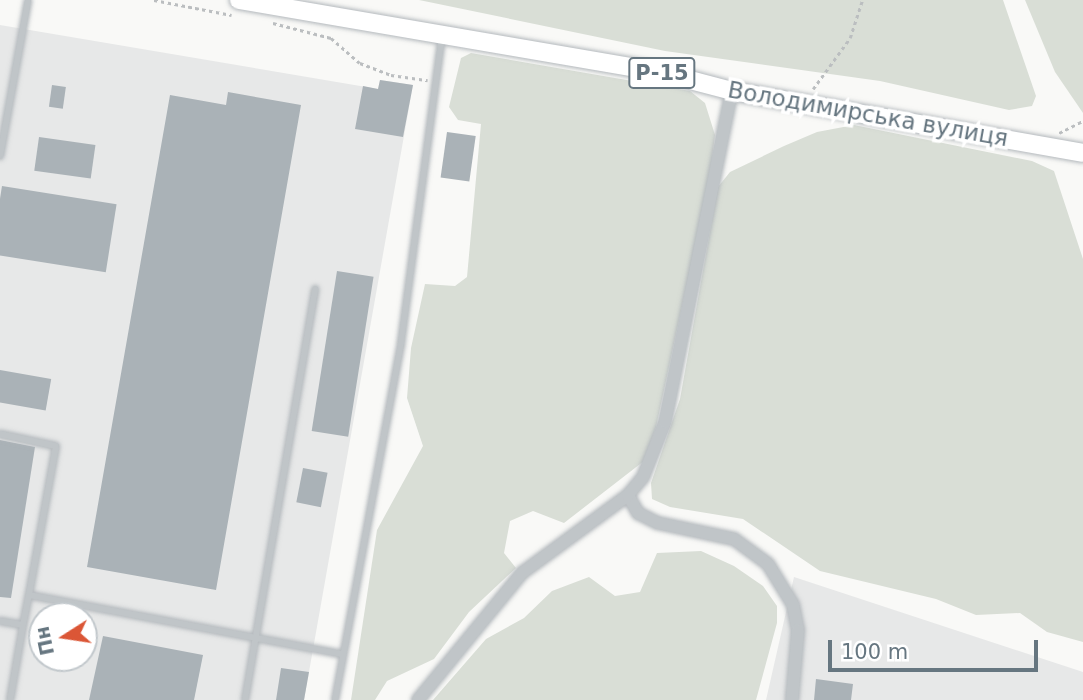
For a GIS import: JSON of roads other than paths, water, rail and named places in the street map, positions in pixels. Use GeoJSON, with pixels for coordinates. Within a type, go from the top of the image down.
{"type":"FeatureCollection","features":[{"type":"Feature","properties":{"kind":"main road","name":"Володимирська вулиця"},"geometry":{"type":"LineString","coordinates":[[237,8],[442,34],[656,71],[732,90],[1083,153]]}},
{"type":"Feature","properties":{"kind":"street"},"geometry":{"type":"LineString","coordinates":[[418,700],[522,573],[628,495],[643,477],[665,422],[732,90]]}},
{"type":"Feature","properties":{"kind":"street"},"geometry":{"type":"LineString","coordinates":[[628,495],[638,513],[659,523],[734,539],[768,564],[793,605],[798,630],[792,700]]}},
{"type":"Feature","properties":{"kind":"lane"},"geometry":{"type":"LineString","coordinates":[[0,156],[27,0]]}},
{"type":"Feature","properties":{"kind":"lane"},"geometry":{"type":"LineString","coordinates":[[335,700],[401,343],[442,34]]}},
{"type":"Feature","properties":{"kind":"lane"},"geometry":{"type":"LineString","coordinates":[[244,700],[315,289]]}},
{"type":"Feature","properties":{"kind":"lane"},"geometry":{"type":"LineString","coordinates":[[0,435],[56,446],[10,700]]}},
{"type":"Feature","properties":{"kind":"lane"},"geometry":{"type":"LineString","coordinates":[[29,595],[342,654]]}},
{"type":"Feature","properties":{"kind":"lane"},"geometry":{"type":"LineString","coordinates":[[0,621],[23,625]]}}]}
